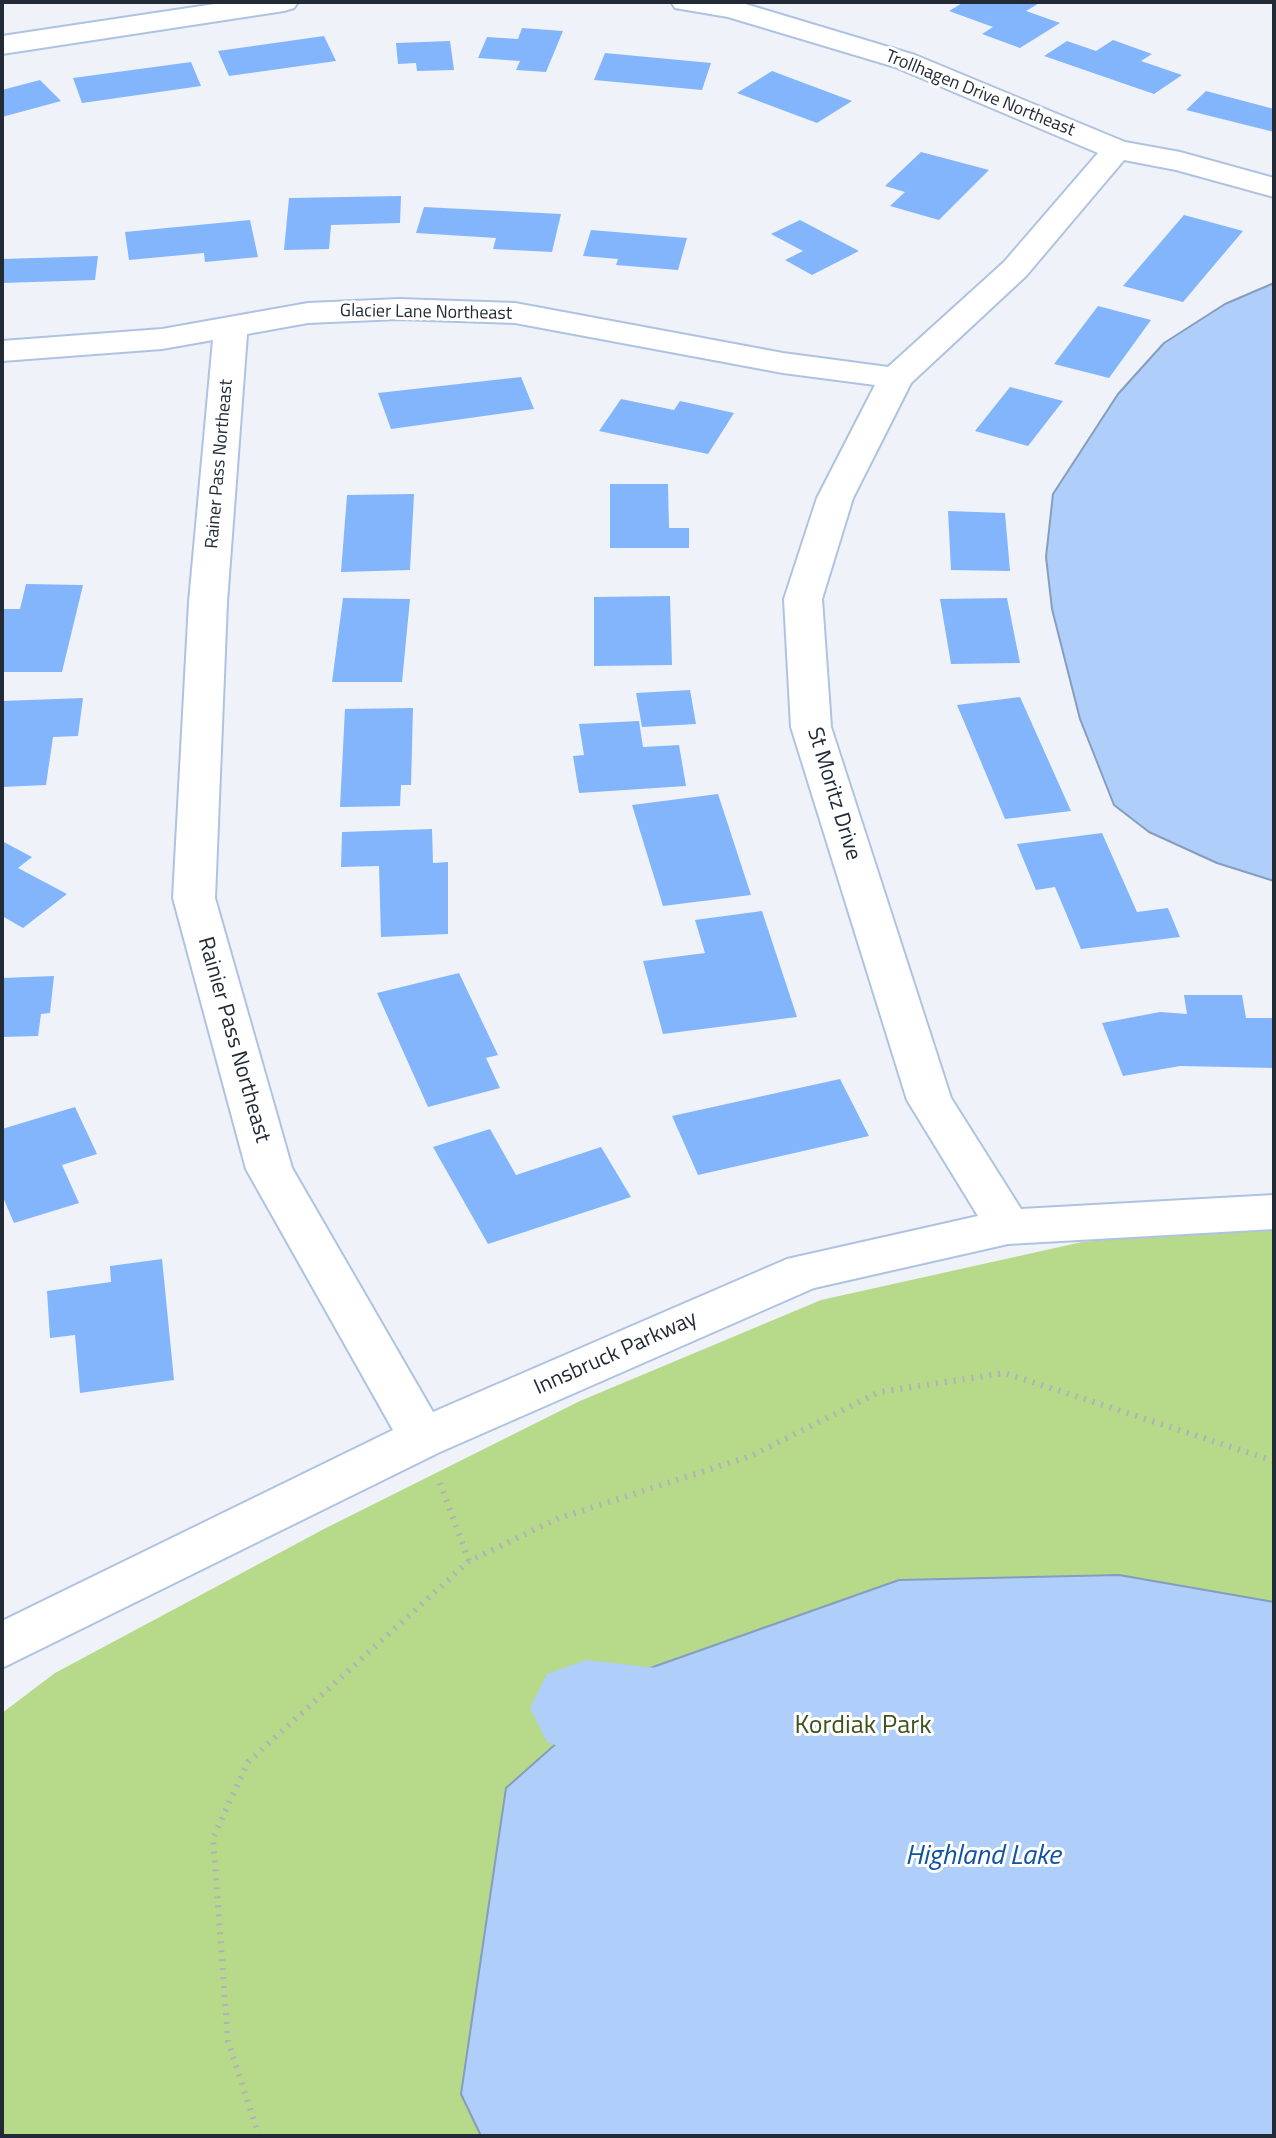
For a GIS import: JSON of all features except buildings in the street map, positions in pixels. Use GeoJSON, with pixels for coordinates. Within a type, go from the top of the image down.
{"type":"FeatureCollection","features":[{"type":"Feature","properties":{"kind":"street"},"geometry":{"type":"LineString","coordinates":[[2,45],[284,2]]}},
{"type":"Feature","properties":{"kind":"street","name":"Trollhagen Drive Northeast"},"geometry":{"type":"LineString","coordinates":[[685,2],[732,9],[905,61],[1117,150],[1180,161],[1274,188]]}},
{"type":"Feature","properties":{"kind":"street","name":"St Moritz Drive"},"geometry":{"type":"LineString","coordinates":[[1008,1227],[929,1100],[811,727],[803,599],[835,498],[896,378],[1015,269],[1117,150]]}},
{"type":"Feature","properties":{"kind":"street","name":"Glacier Lane Northeast"},"geometry":{"type":"LineString","coordinates":[[2,351],[162,339],[323,313],[399,309],[515,313],[783,363],[896,378]]}},
{"type":"Feature","properties":{"kind":"street","name":"Rainer Pass Northeast"},"geometry":{"type":"LineString","coordinates":[[208,602],[231,327]]}},
{"type":"Feature","properties":{"kind":"street","name":"Rainier Pass Northeast"},"geometry":{"type":"LineString","coordinates":[[208,602],[194,898],[269,1169],[423,1438]]}},
{"type":"Feature","properties":{"kind":"street","name":"Innsbruck Parkway"},"geometry":{"type":"LineString","coordinates":[[2,1646],[423,1438],[804,1272],[1008,1227],[1274,1212]]}},
{"type":"Feature","properties":{"kind":"path"},"geometry":{"type":"LineString","coordinates":[[259,2136],[228,2041],[213,1838],[248,1762],[469,1561],[559,1518],[751,1456],[879,1392],[1005,1373],[1274,1461]]}},
{"type":"Feature","properties":{"kind":"path"},"geometry":{"type":"LineString","coordinates":[[423,1438],[469,1561]]}},
{"type":"Feature","properties":{"kind":"green space","name":"Kordiak Park"},"geometry":{"type":"Polygon","coordinates":[[[1274,1226],[1274,2136],[2,2136],[2,1713],[55,1673],[324,1529],[580,1401],[821,1300],[1082,1242],[1274,1226]]]}},
{"type":"Feature","properties":{"kind":"water"},"geometry":{"type":"Polygon","coordinates":[[[1274,283],[1274,881],[1217,863],[1149,832],[1114,805],[1080,719],[1052,609],[1046,557],[1053,494],[1118,394],[1164,343],[1225,304],[1274,283]]]}},
{"type":"Feature","properties":{"kind":"water","name":"Highland Lake"},"geometry":{"type":"Polygon","coordinates":[[[1119,1575],[1274,1602],[1274,2136],[481,2136],[461,2094],[506,1788],[636,1673],[899,1580],[1119,1575]]]}},
{"type":"Feature","properties":{"kind":"waterway"},"geometry":{"type":"LineString","coordinates":[[586,1708],[720,1723]]}}]}
